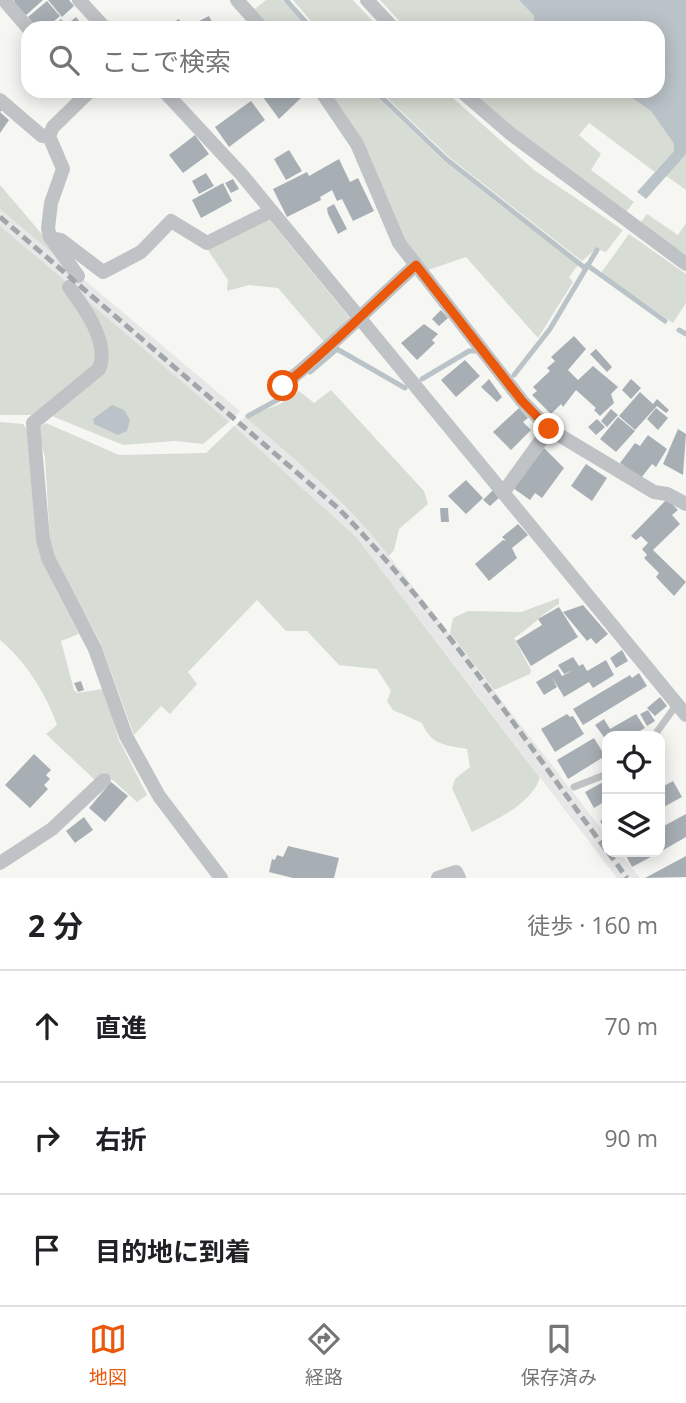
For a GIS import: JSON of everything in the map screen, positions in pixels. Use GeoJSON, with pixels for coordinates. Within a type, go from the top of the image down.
{"type":"FeatureCollection","features":[{"type":"Feature","properties":{"kind":"street"},"geometry":{"type":"LineString","coordinates":[[4,0],[22,21]]}},
{"type":"Feature","properties":{"kind":"street"},"geometry":{"type":"LineString","coordinates":[[79,0],[98,21]]}},
{"type":"Feature","properties":{"kind":"street"},"geometry":{"type":"LineString","coordinates":[[237,0],[256,21]]}},
{"type":"Feature","properties":{"kind":"street"},"geometry":{"type":"LineString","coordinates":[[367,0],[386,21]]}},
{"type":"Feature","properties":{"kind":"street"},"geometry":{"type":"LineString","coordinates":[[49,136],[54,127],[82,98]]}},
{"type":"Feature","properties":{"kind":"street"},"geometry":{"type":"LineString","coordinates":[[170,98],[271,211],[503,493],[683,705]]}},
{"type":"Feature","properties":{"kind":"street"},"geometry":{"type":"LineString","coordinates":[[326,98],[357,144],[391,229],[522,401],[549,429],[654,492],[667,494],[686,504]]}},
{"type":"Feature","properties":{"kind":"street"},"geometry":{"type":"LineString","coordinates":[[469,98],[511,134],[686,264]]}},
{"type":"Feature","properties":{"kind":"street"},"geometry":{"type":"LineString","coordinates":[[0,100],[42,136],[49,136]]}},
{"type":"Feature","properties":{"kind":"street"},"geometry":{"type":"LineString","coordinates":[[49,136],[63,169],[51,203],[48,228],[74,281],[102,352],[103,361],[99,369],[33,423],[44,539],[57,579],[95,649],[127,736],[159,796],[215,876]]}},
{"type":"Feature","properties":{"kind":"street"},"geometry":{"type":"LineString","coordinates":[[51,238],[61,240],[103,272],[141,252],[171,221],[207,243],[271,211]]}},
{"type":"Feature","properties":{"kind":"street"},"geometry":{"type":"LineString","coordinates":[[283,386],[317,360],[358,317],[416,265]]}},
{"type":"Feature","properties":{"kind":"street"},"geometry":{"type":"LineString","coordinates":[[503,493],[549,429]]}},
{"type":"Feature","properties":{"kind":"street"},"geometry":{"type":"LineString","coordinates":[[0,863],[52,829],[104,780]]}},
{"type":"Feature","properties":{"kind":"street"},"geometry":{"type":"LineString","coordinates":[[438,878],[456,872],[459,878]]}},
{"type":"Feature","properties":{"kind":"lane"},"geometry":{"type":"LineString","coordinates":[[659,731],[683,705]]}},
{"type":"Feature","properties":{"kind":"lane"},"geometry":{"type":"LineString","coordinates":[[574,787],[602,776]]}},
{"type":"Feature","properties":{"kind":"shaded area"},"geometry":{"type":"Polygon","coordinates":[[[266,0],[282,0],[302,21],[261,21],[252,11],[266,0]]]}},
{"type":"Feature","properties":{"kind":"shaded area"},"geometry":{"type":"Polygon","coordinates":[[[293,0],[353,0],[372,21],[311,21],[293,0]]]}},
{"type":"Feature","properties":{"kind":"shaded area"},"geometry":{"type":"Polygon","coordinates":[[[380,0],[519,0],[534,16],[533,21],[400,21],[380,0]]]}},
{"type":"Feature","properties":{"kind":"shaded area"},"geometry":{"type":"Polygon","coordinates":[[[519,0],[686,0],[686,154],[646,199],[637,192],[674,151],[674,144],[651,111],[632,98],[665,98],[665,21],[534,21],[534,16],[519,0]]]}},
{"type":"Feature","properties":{"kind":"shaded area"},"geometry":{"type":"Polygon","coordinates":[[[332,98],[378,98],[444,161],[578,265],[569,277],[573,282],[538,338],[466,257],[428,270],[401,237],[332,98]]]}},
{"type":"Feature","properties":{"kind":"shaded area"},"geometry":{"type":"Polygon","coordinates":[[[387,98],[453,98],[534,170],[623,230],[606,252],[596,249],[582,261],[449,157],[387,98]]]}},
{"type":"Feature","properties":{"kind":"shaded area"},"geometry":{"type":"Polygon","coordinates":[[[480,98],[632,98],[651,111],[674,144],[674,151],[655,172],[589,123],[579,135],[601,154],[591,170],[634,202],[626,212],[514,128],[480,98]]]}},
{"type":"Feature","properties":{"kind":"shaded area"},"geometry":{"type":"Polygon","coordinates":[[[686,154],[686,190],[665,175],[686,154]]]}},
{"type":"Feature","properties":{"kind":"shaded area"},"geometry":{"type":"Polygon","coordinates":[[[0,185],[58,253],[57,257],[0,209],[0,185]]]}},
{"type":"Feature","properties":{"kind":"shaded area"},"geometry":{"type":"Polygon","coordinates":[[[0,209],[240,411],[229,422],[0,226],[0,209]]]}},
{"type":"Feature","properties":{"kind":"shaded area"},"geometry":{"type":"Polygon","coordinates":[[[647,214],[678,235],[686,223],[686,255],[640,223],[647,214]]]}},
{"type":"Feature","properties":{"kind":"shaded area"},"geometry":{"type":"Polygon","coordinates":[[[268,218],[349,317],[325,343],[278,288],[249,285],[227,291],[228,280],[208,250],[268,218]]]}},
{"type":"Feature","properties":{"kind":"shaded area"},"geometry":{"type":"Polygon","coordinates":[[[0,226],[64,280],[99,351],[96,366],[35,415],[0,415],[0,226]]]}},
{"type":"Feature","properties":{"kind":"shaded area"},"geometry":{"type":"Polygon","coordinates":[[[629,234],[686,274],[686,303],[673,323],[601,273],[629,234]]]}},
{"type":"Feature","properties":{"kind":"shaded area"},"geometry":{"type":"Polygon","coordinates":[[[83,297],[229,422],[203,444],[175,441],[123,445],[52,416],[104,369],[83,297]]]}},
{"type":"Feature","properties":{"kind":"shaded area"},"geometry":{"type":"Polygon","coordinates":[[[331,390],[424,491],[428,504],[399,529],[394,550],[389,556],[339,500],[245,417],[280,404],[299,391],[314,403],[331,390]]]}},
{"type":"Feature","properties":{"kind":"shaded area"},"geometry":{"type":"Polygon","coordinates":[[[112,405],[124,410],[130,420],[127,431],[118,435],[94,424],[93,419],[112,405]]]}},
{"type":"Feature","properties":{"kind":"shaded area"},"geometry":{"type":"Polygon","coordinates":[[[245,417],[303,465],[372,534],[602,830],[602,857],[623,857],[640,878],[617,878],[357,538],[234,426],[245,417]]]}},
{"type":"Feature","properties":{"kind":"shaded area"},"geometry":{"type":"Polygon","coordinates":[[[0,422],[23,424],[27,429],[44,564],[79,634],[61,641],[74,690],[77,693],[103,689],[106,693],[118,738],[147,795],[137,802],[104,772],[95,780],[46,734],[57,725],[47,702],[26,667],[0,640],[0,422]]]}},
{"type":"Feature","properties":{"kind":"shaded area"},"geometry":{"type":"Polygon","coordinates":[[[46,423],[119,455],[206,453],[234,426],[357,538],[540,778],[529,796],[512,810],[472,832],[452,788],[455,779],[470,767],[467,749],[434,740],[422,723],[393,710],[387,701],[391,691],[377,669],[339,665],[307,631],[286,631],[257,600],[188,672],[197,684],[170,714],[161,706],[134,735],[100,642],[56,562],[50,540],[45,457],[37,428],[46,423]]]}},
{"type":"Feature","properties":{"kind":"shaded area"},"geometry":{"type":"Polygon","coordinates":[[[559,598],[559,604],[514,638],[531,670],[530,674],[494,690],[450,633],[453,618],[468,611],[521,612],[559,598]]]}},
{"type":"Feature","properties":{"kind":"building"},"geometry":{"type":"Polygon","coordinates":[[[15,0],[43,0],[24,17],[11,3],[15,0]]]}},
{"type":"Feature","properties":{"kind":"building"},"geometry":{"type":"Polygon","coordinates":[[[48,0],[69,0],[74,6],[62,17],[48,0]]]}},
{"type":"Feature","properties":{"kind":"building"},"geometry":{"type":"Polygon","coordinates":[[[47,1],[60,16],[54,21],[31,21],[28,17],[47,1]]]}},
{"type":"Feature","properties":{"kind":"building"},"geometry":{"type":"Polygon","coordinates":[[[209,16],[212,21],[199,21],[209,16]]]}},
{"type":"Feature","properties":{"kind":"building"},"geometry":{"type":"Polygon","coordinates":[[[264,98],[301,98],[279,119],[264,98]]]}},
{"type":"Feature","properties":{"kind":"building"},"geometry":{"type":"Polygon","coordinates":[[[251,101],[265,120],[229,147],[215,127],[251,101]]]}},
{"type":"Feature","properties":{"kind":"building"},"geometry":{"type":"Polygon","coordinates":[[[0,112],[9,120],[0,133],[0,112]]]}},
{"type":"Feature","properties":{"kind":"building"},"geometry":{"type":"Polygon","coordinates":[[[195,135],[209,154],[183,173],[169,155],[195,135]]]}},
{"type":"Feature","properties":{"kind":"building"},"geometry":{"type":"Polygon","coordinates":[[[289,150],[302,171],[286,180],[274,159],[289,150]]]}},
{"type":"Feature","properties":{"kind":"building"},"geometry":{"type":"Polygon","coordinates":[[[339,159],[350,182],[358,178],[374,211],[353,221],[342,199],[337,201],[332,190],[320,197],[321,200],[287,217],[273,189],[307,172],[309,176],[339,159]]]}},
{"type":"Feature","properties":{"kind":"building"},"geometry":{"type":"Polygon","coordinates":[[[206,173],[214,186],[199,194],[192,181],[206,173]]]}},
{"type":"Feature","properties":{"kind":"building"},"geometry":{"type":"Polygon","coordinates":[[[233,179],[239,189],[231,193],[225,183],[233,179]]]}},
{"type":"Feature","properties":{"kind":"building"},"geometry":{"type":"Polygon","coordinates":[[[223,183],[232,201],[201,218],[192,200],[223,183]]]}},
{"type":"Feature","properties":{"kind":"building"},"geometry":{"type":"Polygon","coordinates":[[[334,204],[347,229],[338,234],[327,208],[334,204]]]}},
{"type":"Feature","properties":{"kind":"building"},"geometry":{"type":"Polygon","coordinates":[[[441,310],[448,318],[439,326],[432,319],[441,310]]]}},
{"type":"Feature","properties":{"kind":"building"},"geometry":{"type":"Polygon","coordinates":[[[424,324],[438,334],[432,340],[435,343],[417,360],[401,343],[424,324]]]}},
{"type":"Feature","properties":{"kind":"building"},"geometry":{"type":"Polygon","coordinates":[[[574,336],[586,349],[568,370],[578,380],[593,366],[618,387],[611,394],[614,403],[600,416],[594,410],[596,408],[576,390],[563,407],[561,404],[551,414],[532,395],[537,391],[533,387],[550,371],[547,368],[555,361],[551,357],[574,336]]]}},
{"type":"Feature","properties":{"kind":"building"},"geometry":{"type":"Polygon","coordinates":[[[596,349],[612,367],[607,372],[590,354],[596,349]]]}},
{"type":"Feature","properties":{"kind":"building"},"geometry":{"type":"Polygon","coordinates":[[[465,360],[480,376],[456,397],[441,380],[465,360]]]}},
{"type":"Feature","properties":{"kind":"building"},"geometry":{"type":"Polygon","coordinates":[[[489,379],[502,397],[497,402],[481,387],[489,379]]]}},
{"type":"Feature","properties":{"kind":"building"},"geometry":{"type":"Polygon","coordinates":[[[631,379],[641,388],[631,399],[622,390],[631,379]]]}},
{"type":"Feature","properties":{"kind":"building"},"geometry":{"type":"Polygon","coordinates":[[[640,392],[653,404],[657,399],[669,410],[666,413],[657,406],[635,430],[619,416],[640,392]]]}},
{"type":"Feature","properties":{"kind":"building"},"geometry":{"type":"Polygon","coordinates":[[[519,408],[528,418],[523,422],[531,430],[511,450],[493,432],[519,408]]]}},
{"type":"Feature","properties":{"kind":"building"},"geometry":{"type":"Polygon","coordinates":[[[656,408],[668,418],[658,430],[647,419],[656,408]]]}},
{"type":"Feature","properties":{"kind":"building"},"geometry":{"type":"Polygon","coordinates":[[[611,409],[618,415],[607,427],[601,421],[611,409]]]}},
{"type":"Feature","properties":{"kind":"building"},"geometry":{"type":"Polygon","coordinates":[[[618,417],[635,431],[616,452],[600,439],[618,417]]]}},
{"type":"Feature","properties":{"kind":"building"},"geometry":{"type":"Polygon","coordinates":[[[597,419],[605,427],[596,435],[588,427],[597,419]]]}},
{"type":"Feature","properties":{"kind":"building"},"geometry":{"type":"Polygon","coordinates":[[[678,429],[686,434],[683,475],[663,464],[678,429]]]}},
{"type":"Feature","properties":{"kind":"building"},"geometry":{"type":"Polygon","coordinates":[[[648,435],[667,449],[656,467],[652,464],[641,478],[620,463],[635,443],[640,446],[648,435]]]}},
{"type":"Feature","properties":{"kind":"building"},"geometry":{"type":"Polygon","coordinates":[[[544,448],[564,468],[542,498],[535,493],[530,500],[513,488],[544,448]]]}},
{"type":"Feature","properties":{"kind":"building"},"geometry":{"type":"Polygon","coordinates":[[[586,464],[607,478],[592,501],[571,486],[586,464]]]}},
{"type":"Feature","properties":{"kind":"building"},"geometry":{"type":"Polygon","coordinates":[[[466,480],[483,498],[466,514],[448,496],[466,480]]]}},
{"type":"Feature","properties":{"kind":"building"},"geometry":{"type":"Polygon","coordinates":[[[493,490],[500,497],[490,506],[483,500],[493,490]]]}},
{"type":"Feature","properties":{"kind":"building"},"geometry":{"type":"Polygon","coordinates":[[[667,499],[678,510],[672,515],[680,524],[653,550],[686,582],[674,596],[656,577],[659,573],[644,558],[647,555],[642,549],[648,543],[641,536],[636,540],[631,536],[667,499]]]}},
{"type":"Feature","properties":{"kind":"building"},"geometry":{"type":"Polygon","coordinates":[[[440,508],[448,508],[449,522],[441,522],[440,508]]]}},
{"type":"Feature","properties":{"kind":"building"},"geometry":{"type":"Polygon","coordinates":[[[518,524],[528,535],[512,548],[517,558],[489,581],[475,564],[503,540],[506,541],[502,537],[518,524]]]}},
{"type":"Feature","properties":{"kind":"building"},"geometry":{"type":"Polygon","coordinates":[[[583,605],[608,634],[596,644],[591,638],[587,641],[563,612],[583,605]]]}},
{"type":"Feature","properties":{"kind":"building"},"geometry":{"type":"Polygon","coordinates":[[[559,607],[578,637],[531,666],[516,641],[542,625],[538,619],[559,607]]]}},
{"type":"Feature","properties":{"kind":"building"},"geometry":{"type":"Polygon","coordinates":[[[622,650],[628,661],[616,668],[610,658],[622,650]]]}},
{"type":"Feature","properties":{"kind":"building"},"geometry":{"type":"Polygon","coordinates":[[[573,657],[579,666],[583,664],[587,671],[606,660],[614,675],[593,688],[589,682],[564,697],[552,677],[557,687],[544,695],[536,682],[558,669],[562,676],[573,670],[564,674],[558,665],[573,657]]]}},
{"type":"Feature","properties":{"kind":"building"},"geometry":{"type":"Polygon","coordinates":[[[639,673],[647,686],[583,725],[573,709],[630,675],[632,678],[639,673]]]}},
{"type":"Feature","properties":{"kind":"building"},"geometry":{"type":"Polygon","coordinates":[[[81,681],[84,690],[78,692],[74,683],[81,681]]]}},
{"type":"Feature","properties":{"kind":"building"},"geometry":{"type":"Polygon","coordinates":[[[660,697],[667,706],[655,716],[647,708],[660,697]]]}},
{"type":"Feature","properties":{"kind":"building"},"geometry":{"type":"Polygon","coordinates":[[[648,710],[655,721],[647,726],[640,714],[648,710]]]}},
{"type":"Feature","properties":{"kind":"building"},"geometry":{"type":"Polygon","coordinates":[[[567,714],[573,716],[584,734],[555,752],[541,729],[567,714]]]}},
{"type":"Feature","properties":{"kind":"building"},"geometry":{"type":"Polygon","coordinates":[[[636,714],[645,728],[640,731],[602,731],[602,734],[595,725],[604,719],[610,729],[636,714]]]}},
{"type":"Feature","properties":{"kind":"building"},"geometry":{"type":"Polygon","coordinates":[[[594,738],[602,751],[602,758],[568,779],[557,760],[594,738]]]}},
{"type":"Feature","properties":{"kind":"building"},"geometry":{"type":"Polygon","coordinates":[[[34,754],[51,770],[46,775],[50,779],[44,785],[48,789],[30,808],[5,785],[34,754]]]}},
{"type":"Feature","properties":{"kind":"building"},"geometry":{"type":"Polygon","coordinates":[[[673,781],[682,797],[665,806],[665,794],[665,785],[673,781]]]}},
{"type":"Feature","properties":{"kind":"building"},"geometry":{"type":"Polygon","coordinates":[[[111,782],[128,796],[105,822],[89,808],[111,782]]]}},
{"type":"Feature","properties":{"kind":"building"},"geometry":{"type":"Polygon","coordinates":[[[602,783],[602,803],[594,808],[585,792],[602,783]]]}},
{"type":"Feature","properties":{"kind":"building"},"geometry":{"type":"Polygon","coordinates":[[[686,814],[686,837],[665,849],[665,825],[686,814]]]}},
{"type":"Feature","properties":{"kind":"building"},"geometry":{"type":"Polygon","coordinates":[[[84,817],[93,830],[75,843],[66,831],[84,817]]]}},
{"type":"Feature","properties":{"kind":"building"},"geometry":{"type":"Polygon","coordinates":[[[288,846],[339,858],[334,878],[293,878],[269,872],[272,859],[275,860],[277,855],[283,857],[288,846]]]}},
{"type":"Feature","properties":{"kind":"building"},"geometry":{"type":"Polygon","coordinates":[[[686,856],[686,877],[645,878],[686,856]]]}},
{"type":"Feature","properties":{"kind":"building"},"geometry":{"type":"Polygon","coordinates":[[[627,857],[651,857],[632,867],[627,857]]]}},
{"type":"Feature","properties":{"kind":"waterway"},"geometry":{"type":"LineString","coordinates":[[286,0],[305,21]]}},
{"type":"Feature","properties":{"kind":"waterway"},"geometry":{"type":"LineString","coordinates":[[382,98],[446,159],[585,268]]}},
{"type":"Feature","properties":{"kind":"waterway"},"geometry":{"type":"LineString","coordinates":[[514,375],[550,329],[597,250]]}},
{"type":"Feature","properties":{"kind":"waterway"},"geometry":{"type":"LineString","coordinates":[[587,265],[665,321]]}},
{"type":"Feature","properties":{"kind":"waterway"},"geometry":{"type":"LineString","coordinates":[[679,330],[686,334]]}},
{"type":"Feature","properties":{"kind":"waterway"},"geometry":{"type":"LineString","coordinates":[[310,372],[337,349],[405,388]]}},
{"type":"Feature","properties":{"kind":"waterway"},"geometry":{"type":"LineString","coordinates":[[422,379],[469,351],[480,351]]}},
{"type":"Feature","properties":{"kind":"waterway"},"geometry":{"type":"LineString","coordinates":[[248,416],[279,399],[291,386]]}},
{"type":"Feature","properties":{"kind":"railway"},"geometry":{"type":"LineString","coordinates":[[0,217],[338,508],[411,589],[445,632],[602,844]]}},
{"type":"Feature","properties":{"kind":"railway"},"geometry":{"type":"LineString","coordinates":[[612,857],[627,878]]}},
{"type":"Feature","properties":{"kind":"route"},"geometry":{"type":"LineString","coordinates":[[283,386],[317,360],[353,321],[416,265],[522,401],[549,429]]}}]}
